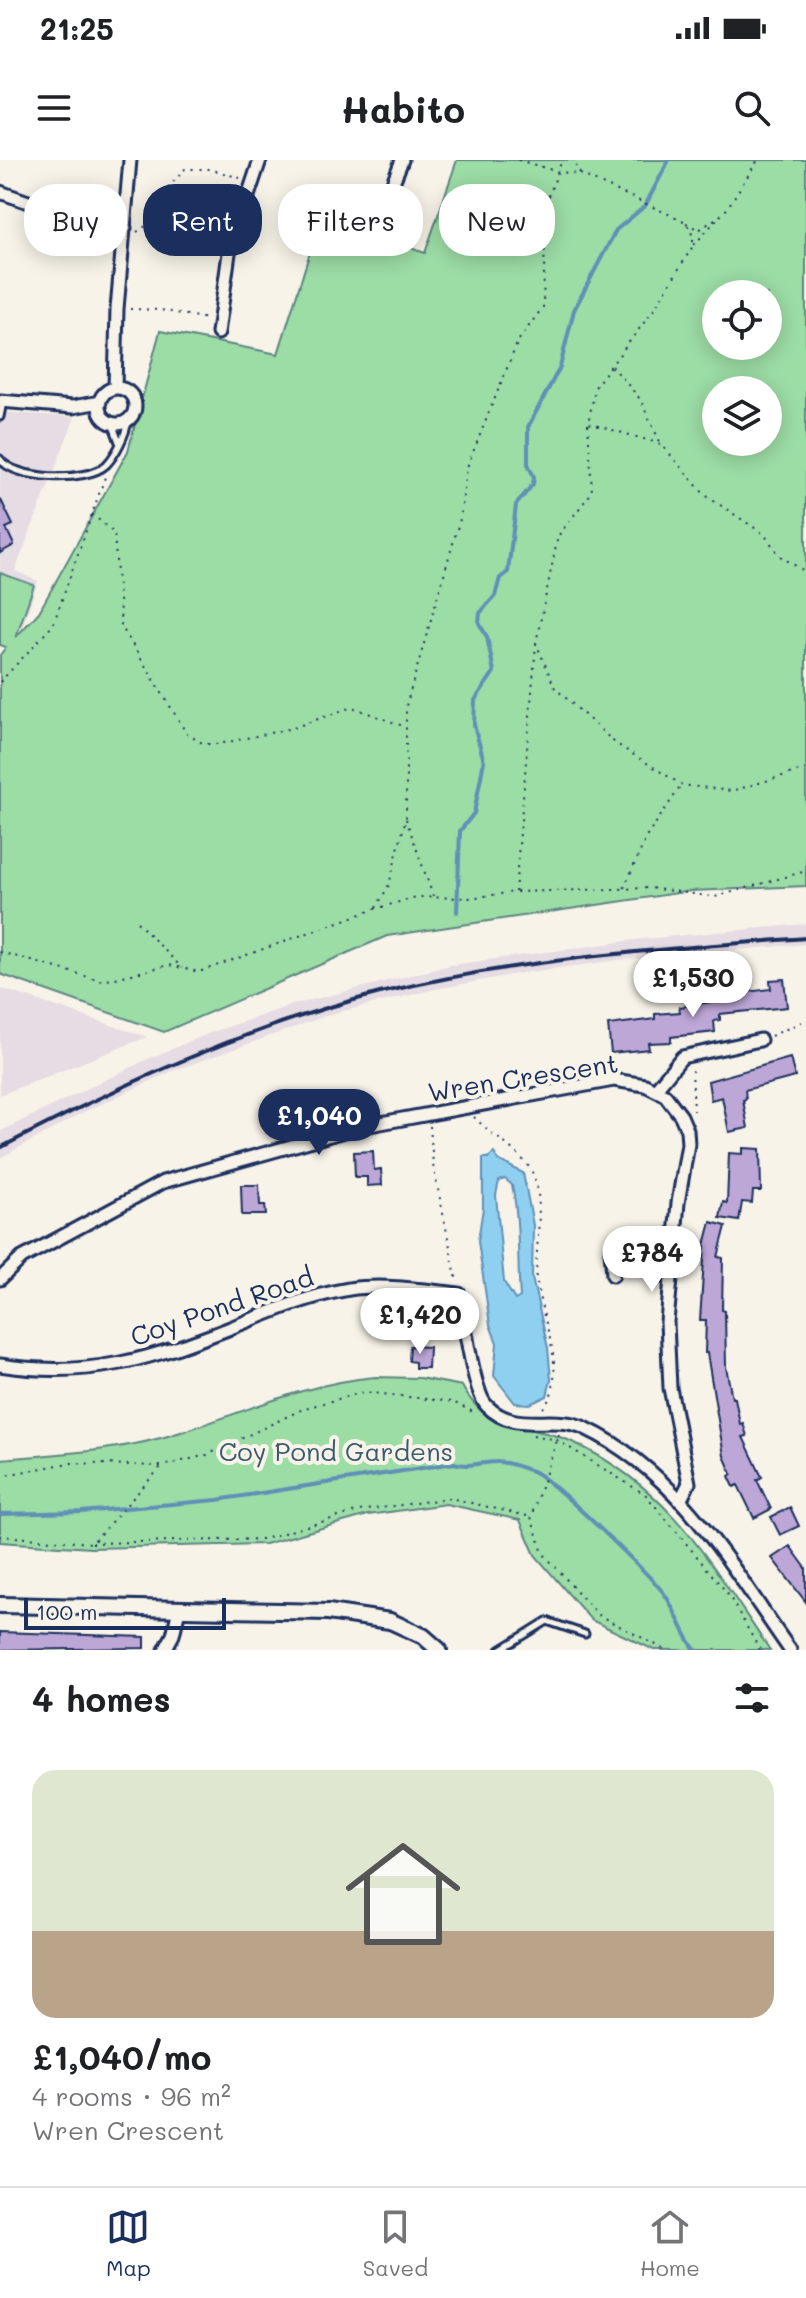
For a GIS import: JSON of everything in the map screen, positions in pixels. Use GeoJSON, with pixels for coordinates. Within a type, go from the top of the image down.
{"type":"FeatureCollection","features":[{"type":"Feature","properties":{"kind":"street"},"geometry":{"type":"LineString","coordinates":[[127,201],[130,160]]}},
{"type":"Feature","properties":{"kind":"street"},"geometry":{"type":"LineString","coordinates":[[219,328],[229,253],[260,160]]}},
{"type":"Feature","properties":{"kind":"street"},"geometry":{"type":"LineString","coordinates":[[392,184],[402,160]]}},
{"type":"Feature","properties":{"kind":"street"},"geometry":{"type":"LineString","coordinates":[[0,192],[24,201]]}},
{"type":"Feature","properties":{"kind":"street"},"geometry":{"type":"LineString","coordinates":[[115,388],[122,256]]}},
{"type":"Feature","properties":{"kind":"street"},"geometry":{"type":"LineString","coordinates":[[115,388],[126,391],[134,400],[135,411],[128,421],[112,423],[103,417],[100,402],[105,393],[115,388]]}},
{"type":"Feature","properties":{"kind":"street"},"geometry":{"type":"LineString","coordinates":[[2,401],[73,407],[100,402]]}},
{"type":"Feature","properties":{"kind":"street"},"geometry":{"type":"LineString","coordinates":[[680,1501],[689,1483],[670,1388],[667,1356],[672,1259],[688,1144],[687,1130],[673,1104],[656,1089],[682,1057],[760,1040]]}},
{"type":"Feature","properties":{"kind":"street","name":"Wren Crescent"},"geometry":{"type":"LineString","coordinates":[[0,1279],[22,1258],[163,1182],[359,1127],[614,1080],[656,1089]]}},
{"type":"Feature","properties":{"kind":"street"},"geometry":{"type":"LineString","coordinates":[[613,1275],[611,1256],[672,1259]]}},
{"type":"Feature","properties":{"kind":"street","name":"Coy Pond Road"},"geometry":{"type":"LineString","coordinates":[[0,1365],[75,1371],[119,1365],[179,1347],[294,1302],[351,1289],[418,1289],[459,1294]]}},
{"type":"Feature","properties":{"kind":"street"},"geometry":{"type":"LineString","coordinates":[[459,1294],[477,1386],[485,1405],[505,1419],[530,1430],[561,1421],[586,1428],[625,1454],[680,1501],[718,1543],[790,1650]]}},
{"type":"Feature","properties":{"kind":"street"},"geometry":{"type":"LineString","coordinates":[[0,1605],[328,1612],[390,1621],[423,1636],[439,1650]]}},
{"type":"Feature","properties":{"kind":"street"},"geometry":{"type":"LineString","coordinates":[[165,1650],[179,1609]]}},
{"type":"Feature","properties":{"kind":"lane"},"geometry":{"type":"LineString","coordinates":[[0,417],[2,401]]}},
{"type":"Feature","properties":{"kind":"lane"},"geometry":{"type":"LineString","coordinates":[[0,459],[10,470],[76,477],[93,474],[113,456],[128,421]]}},
{"type":"Feature","properties":{"kind":"lane"},"geometry":{"type":"LineString","coordinates":[[112,423],[119,442]]}},
{"type":"Feature","properties":{"kind":"lane"},"geometry":{"type":"LineString","coordinates":[[500,1650],[547,1621],[585,1634]]}},
{"type":"Feature","properties":{"kind":"path"},"geometry":{"type":"LineString","coordinates":[[518,160],[559,172],[580,174],[652,205],[699,230],[724,213]]}},
{"type":"Feature","properties":{"kind":"path"},"geometry":{"type":"LineString","coordinates":[[375,909],[389,885],[406,818],[406,706],[460,519],[467,467],[518,341],[543,307],[546,204],[562,160]]}},
{"type":"Feature","properties":{"kind":"path"},"geometry":{"type":"LineString","coordinates":[[573,160],[580,174]]}},
{"type":"Feature","properties":{"kind":"path"},"geometry":{"type":"LineString","coordinates":[[515,892],[536,643],[558,536],[592,492],[588,423],[596,385],[653,311],[693,246],[724,213],[758,160]]}},
{"type":"Feature","properties":{"kind":"path"},"geometry":{"type":"LineString","coordinates":[[127,238],[153,221],[165,191],[185,169],[210,169],[252,182]]}},
{"type":"Feature","properties":{"kind":"path"},"geometry":{"type":"LineString","coordinates":[[686,222],[693,236],[693,246]]}},
{"type":"Feature","properties":{"kind":"path"},"geometry":{"type":"LineString","coordinates":[[117,309],[161,310],[219,328]]}},
{"type":"Feature","properties":{"kind":"path"},"geometry":{"type":"LineString","coordinates":[[611,365],[640,399],[661,444],[705,495],[764,534],[780,556],[806,572]]}},
{"type":"Feature","properties":{"kind":"path"},"geometry":{"type":"LineString","coordinates":[[588,423],[661,444]]}},
{"type":"Feature","properties":{"kind":"path"},"geometry":{"type":"LineString","coordinates":[[0,682],[53,625],[113,456]]}},
{"type":"Feature","properties":{"kind":"path"},"geometry":{"type":"LineString","coordinates":[[92,514],[114,533],[121,626],[187,734],[194,740],[213,744],[257,736],[293,728],[352,707],[405,727]]}},
{"type":"Feature","properties":{"kind":"path"},"geometry":{"type":"LineString","coordinates":[[536,643],[547,672],[567,701],[615,743],[682,785],[732,791],[806,769]]}},
{"type":"Feature","properties":{"kind":"path"},"geometry":{"type":"LineString","coordinates":[[624,890],[647,836],[682,785]]}},
{"type":"Feature","properties":{"kind":"path"},"geometry":{"type":"LineString","coordinates":[[406,818],[433,897]]}},
{"type":"Feature","properties":{"kind":"path"},"geometry":{"type":"LineString","coordinates":[[0,952],[103,981],[169,965],[199,972],[416,897],[469,898],[515,892],[650,888],[715,897],[806,871]]}},
{"type":"Feature","properties":{"kind":"path"},"geometry":{"type":"LineString","coordinates":[[137,922],[183,968]]}},
{"type":"Feature","properties":{"kind":"path"},"geometry":{"type":"LineString","coordinates":[[760,1040],[806,1020]]}},
{"type":"Feature","properties":{"kind":"path"},"geometry":{"type":"LineString","coordinates":[[687,1130],[694,1115],[692,1053]]}},
{"type":"Feature","properties":{"kind":"path"},"geometry":{"type":"LineString","coordinates":[[430,1115],[433,1165],[459,1294]]}},
{"type":"Feature","properties":{"kind":"path"},"geometry":{"type":"LineString","coordinates":[[474,1118],[530,1168],[536,1196],[540,1238],[536,1282],[549,1333],[554,1378],[550,1400],[530,1430],[557,1440],[646,1495],[728,1594],[760,1650]]}},
{"type":"Feature","properties":{"kind":"path"},"geometry":{"type":"LineString","coordinates":[[0,1476],[69,1463],[162,1466],[207,1455],[305,1408],[364,1392],[453,1402],[482,1417]]}},
{"type":"Feature","properties":{"kind":"path"},"geometry":{"type":"LineString","coordinates":[[557,1440],[531,1517],[543,1553],[598,1615],[666,1650]]}},
{"type":"Feature","properties":{"kind":"path"},"geometry":{"type":"LineString","coordinates":[[92,1543],[162,1466]]}},
{"type":"Feature","properties":{"kind":"path"},"geometry":{"type":"LineString","coordinates":[[0,1536],[92,1543],[263,1539],[359,1511],[450,1498],[531,1517]]}},
{"type":"Feature","properties":{"kind":"shaded area"},"geometry":{"type":"Polygon","coordinates":[[[0,412],[75,417],[15,571],[38,581],[16,647],[0,642],[0,412]]]}},
{"type":"Feature","properties":{"kind":"shaded area"},"geometry":{"type":"Polygon","coordinates":[[[806,924],[806,944],[619,960],[522,973],[334,1013],[170,1072],[84,1112],[0,1158],[1,1131],[148,1059],[210,1033],[292,1005],[451,965],[642,939],[806,924]]]}},
{"type":"Feature","properties":{"kind":"shaded area"},"geometry":{"type":"Polygon","coordinates":[[[0,988],[147,1037],[0,1095],[0,988]]]}},
{"type":"Feature","properties":{"kind":"green space"},"geometry":{"type":"Polygon","coordinates":[[[457,160],[806,160],[806,886],[691,891],[387,936],[164,1032],[0,974],[0,655],[6,647],[0,645],[0,573],[34,585],[16,637],[39,612],[128,451],[160,331],[278,354],[309,256],[423,256],[439,212],[439,256],[555,256],[555,184],[449,184],[457,160]]]}},
{"type":"Feature","properties":{"kind":"green space","name":"Coy Pond Gardens"},"geometry":{"type":"Polygon","coordinates":[[[375,1377],[420,1378],[462,1386],[485,1414],[513,1426],[560,1437],[611,1463],[640,1484],[688,1533],[770,1650],[654,1650],[591,1620],[535,1555],[520,1520],[446,1504],[368,1515],[265,1544],[91,1548],[0,1542],[0,1459],[137,1444],[299,1392],[375,1377]]]}},
{"type":"Feature","properties":{"kind":"water"},"geometry":{"type":"Polygon","coordinates":[[[494,1153],[498,1160],[523,1173],[533,1225],[532,1278],[548,1348],[551,1380],[547,1396],[530,1404],[515,1403],[494,1376],[497,1343],[490,1325],[478,1241],[483,1208],[483,1158],[494,1153]],[[505,1179],[499,1181],[496,1195],[504,1282],[515,1300],[520,1297],[512,1185],[505,1179]]]}},
{"type":"Feature","properties":{"kind":"building"},"geometry":{"type":"Polygon","coordinates":[[[0,498],[13,525],[6,528],[14,545],[0,553],[0,498]]]}},
{"type":"Feature","properties":{"kind":"building"},"geometry":{"type":"Polygon","coordinates":[[[784,979],[787,1007],[720,1014],[720,1020],[714,1021],[715,1032],[671,1037],[671,1042],[648,1043],[649,1049],[611,1053],[608,1025],[655,1019],[655,1014],[680,1012],[679,1007],[724,1000],[723,995],[771,989],[770,980],[784,979]]]}},
{"type":"Feature","properties":{"kind":"building"},"geometry":{"type":"Polygon","coordinates":[[[790,1058],[795,1077],[745,1090],[746,1099],[743,1100],[748,1128],[729,1132],[722,1097],[711,1100],[708,1081],[790,1058]]]}},
{"type":"Feature","properties":{"kind":"building"},"geometry":{"type":"Polygon","coordinates":[[[743,1148],[760,1149],[761,1191],[753,1191],[752,1203],[742,1202],[739,1221],[720,1218],[723,1202],[727,1203],[729,1153],[743,1154],[743,1148]]]}},
{"type":"Feature","properties":{"kind":"building"},"geometry":{"type":"Polygon","coordinates":[[[373,1151],[374,1170],[381,1169],[382,1185],[367,1186],[367,1177],[355,1177],[354,1152],[373,1151]]]}},
{"type":"Feature","properties":{"kind":"building"},"geometry":{"type":"Polygon","coordinates":[[[241,1185],[259,1185],[260,1205],[265,1205],[266,1215],[242,1215],[241,1185]]]}},
{"type":"Feature","properties":{"kind":"building"},"geometry":{"type":"Polygon","coordinates":[[[711,1222],[726,1226],[718,1257],[723,1258],[722,1310],[725,1311],[726,1367],[732,1398],[735,1398],[740,1424],[743,1423],[747,1436],[743,1437],[762,1477],[757,1480],[771,1509],[754,1518],[738,1485],[734,1487],[729,1476],[732,1474],[724,1456],[705,1353],[706,1320],[700,1320],[705,1245],[711,1222]]]}},
{"type":"Feature","properties":{"kind":"building"},"geometry":{"type":"Polygon","coordinates":[[[410,1346],[429,1347],[428,1368],[415,1368],[415,1362],[409,1361],[410,1346]]]}},
{"type":"Feature","properties":{"kind":"building"},"geometry":{"type":"Polygon","coordinates":[[[790,1507],[799,1526],[780,1535],[771,1517],[790,1507]]]}},
{"type":"Feature","properties":{"kind":"building"},"geometry":{"type":"Polygon","coordinates":[[[790,1546],[806,1568],[806,1602],[772,1558],[790,1546]]]}},
{"type":"Feature","properties":{"kind":"building"},"geometry":{"type":"Polygon","coordinates":[[[0,1632],[145,1637],[145,1648],[0,1650],[0,1632]]]}},
{"type":"Feature","properties":{"kind":"waterway"},"geometry":{"type":"LineString","coordinates":[[457,912],[460,831],[474,813],[484,761],[474,725],[475,700],[494,672],[487,637],[479,623],[480,613],[495,596],[500,578],[508,572],[516,505],[533,484],[534,477],[528,464],[528,427],[560,367],[574,310],[616,230],[645,206],[669,160]]}},
{"type":"Feature","properties":{"kind":"waterway"},"geometry":{"type":"LineString","coordinates":[[0,1514],[81,1512],[217,1500],[454,1463],[505,1463],[542,1477],[619,1547],[663,1592],[696,1650]]}},
{"type":"Feature","properties":{"kind":"railway"},"geometry":{"type":"LineString","coordinates":[[0,1148],[186,1059],[282,1023],[380,993],[539,963],[806,938]]}}]}
